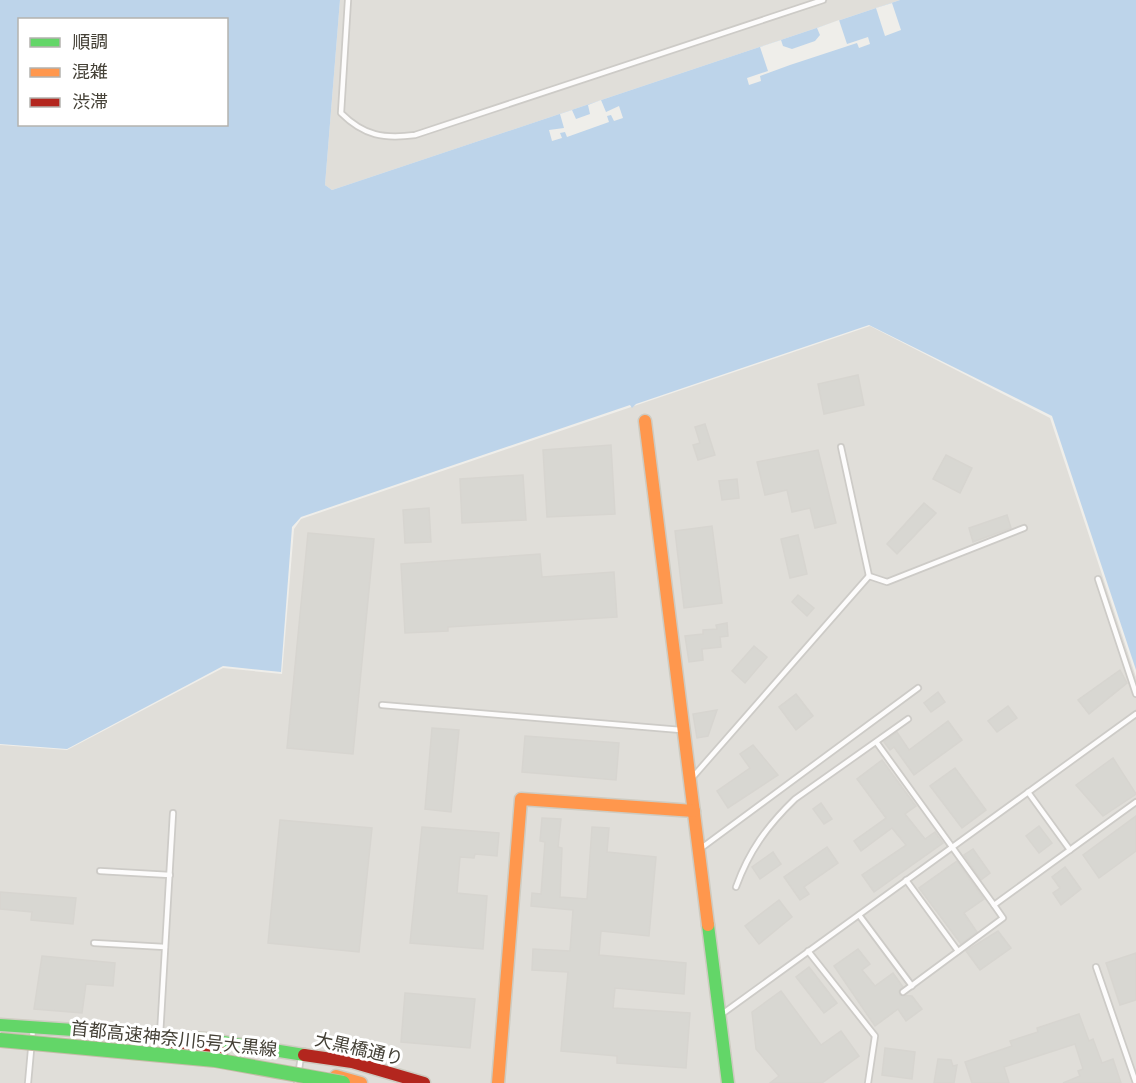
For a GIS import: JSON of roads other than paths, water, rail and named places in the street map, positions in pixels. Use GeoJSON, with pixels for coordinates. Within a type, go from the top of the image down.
{"type":"FeatureCollection","features":[{"type":"Feature","properties":{"kind":"main road"},"geometry":{"type":"LineString","coordinates":[[645,421],[728,1083]]}},
{"type":"Feature","properties":{"kind":"main road"},"geometry":{"type":"LineString","coordinates":[[498,1083],[521,799],[694,811]]}},
{"type":"Feature","properties":{"kind":"main road","name":"大黒橋通り"},"geometry":{"type":"LineString","coordinates":[[0,1025],[32,1033],[300,1061],[352,1062],[424,1083]]}},
{"type":"Feature","properties":{"kind":"main road","name":"大黒橋通り"},"geometry":{"type":"LineString","coordinates":[[0,1038],[32,1033],[160,1035],[205,1039],[300,1061],[361,1083]]}},
{"type":"Feature","properties":{"kind":"main road","name":"首都高速神奈川5号大黒線"},"geometry":{"type":"LineString","coordinates":[[0,1038],[223,1060],[292,1071],[343,1083]]}},
{"type":"Feature","properties":{"kind":"main road","name":"首都高速神奈川5号大黒線"},"geometry":{"type":"LineString","coordinates":[[0,1045],[222,1065],[320,1083]]}},
{"type":"Feature","properties":{"kind":"lane"},"geometry":{"type":"LineString","coordinates":[[348,0],[341,113],[369,133],[391,138],[415,135],[823,0]]}},
{"type":"Feature","properties":{"kind":"lane"},"geometry":{"type":"LineString","coordinates":[[841,447],[869,576]]}},
{"type":"Feature","properties":{"kind":"lane"},"geometry":{"type":"LineString","coordinates":[[869,576],[886,582],[1024,528]]}},
{"type":"Feature","properties":{"kind":"lane"},"geometry":{"type":"LineString","coordinates":[[690,780],[869,576]]}},
{"type":"Feature","properties":{"kind":"lane"},"geometry":{"type":"LineString","coordinates":[[1098,579],[1136,694]]}},
{"type":"Feature","properties":{"kind":"lane"},"geometry":{"type":"LineString","coordinates":[[700,849],[918,688]]}},
{"type":"Feature","properties":{"kind":"lane"},"geometry":{"type":"LineString","coordinates":[[382,705],[684,730]]}},
{"type":"Feature","properties":{"kind":"lane"},"geometry":{"type":"LineString","coordinates":[[720,1016],[1136,714]]}},
{"type":"Feature","properties":{"kind":"lane"},"geometry":{"type":"LineString","coordinates":[[736,887],[748,856],[765,830],[780,813],[795,799],[908,719]]}},
{"type":"Feature","properties":{"kind":"lane"},"geometry":{"type":"LineString","coordinates":[[877,743],[1004,918],[903,992]]}},
{"type":"Feature","properties":{"kind":"lane"},"geometry":{"type":"LineString","coordinates":[[1028,792],[1070,850]]}},
{"type":"Feature","properties":{"kind":"lane"},"geometry":{"type":"LineString","coordinates":[[993,905],[1136,802]]}},
{"type":"Feature","properties":{"kind":"lane"},"geometry":{"type":"LineString","coordinates":[[160,1035],[173,813]]}},
{"type":"Feature","properties":{"kind":"lane"},"geometry":{"type":"LineString","coordinates":[[100,871],[170,875]]}},
{"type":"Feature","properties":{"kind":"lane"},"geometry":{"type":"LineString","coordinates":[[906,880],[958,951]]}},
{"type":"Feature","properties":{"kind":"lane"},"geometry":{"type":"LineString","coordinates":[[859,915],[912,986]]}},
{"type":"Feature","properties":{"kind":"lane"},"geometry":{"type":"LineString","coordinates":[[94,943],[165,947]]}},
{"type":"Feature","properties":{"kind":"lane"},"geometry":{"type":"LineString","coordinates":[[808,951],[874,1036],[868,1083]]}},
{"type":"Feature","properties":{"kind":"lane"},"geometry":{"type":"LineString","coordinates":[[1096,967],[1136,1083]]}},
{"type":"Feature","properties":{"kind":"lane"},"geometry":{"type":"LineString","coordinates":[[28,1083],[32,1033]]}},
{"type":"Feature","properties":{"kind":"lane"},"geometry":{"type":"LineString","coordinates":[[297,1083],[300,1061]]}},
{"type":"Feature","properties":{"kind":"water"},"geometry":{"type":"Polygon","coordinates":[[[0,0],[340,0],[325,185],[332,190],[900,0],[1136,0],[1136,670],[1052,416],[869,325],[636,404],[632,408],[630,405],[301,517],[292,527],[281,672],[223,666],[67,749],[0,744],[0,0]]]}}]}
